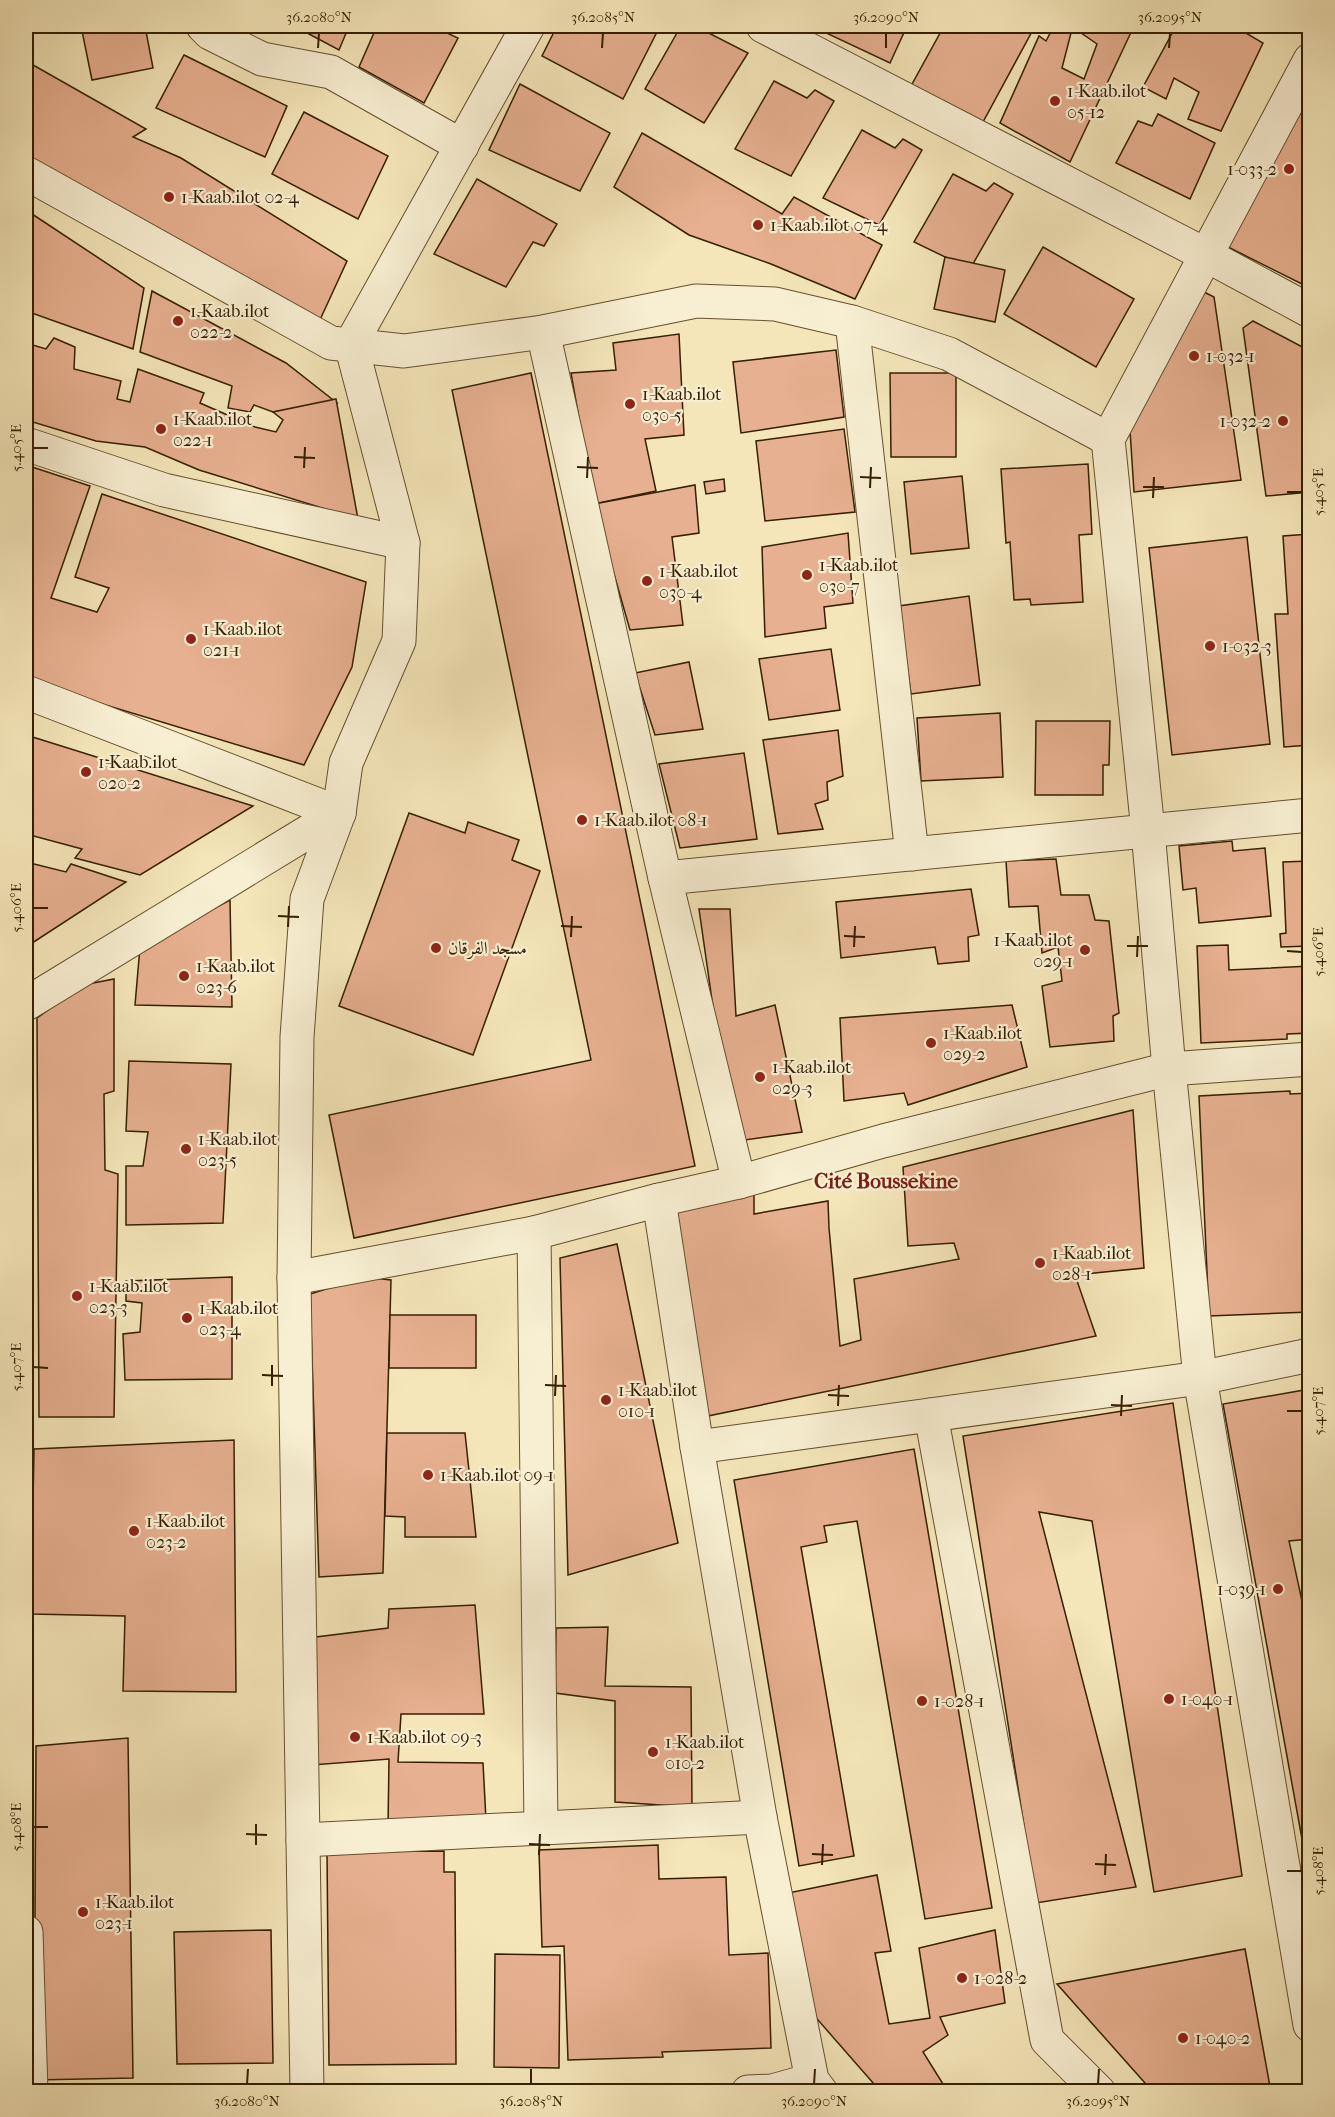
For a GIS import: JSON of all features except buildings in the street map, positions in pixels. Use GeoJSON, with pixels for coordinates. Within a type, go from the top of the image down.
{"type":"FeatureCollection","features":[{"type":"Feature","properties":{"kind":"street"},"geometry":{"type":"LineString","coordinates":[[203,26],[210,33],[262,59],[331,72],[462,146]]}},
{"type":"Feature","properties":{"kind":"street"},"geometry":{"type":"LineString","coordinates":[[307,2091],[294,1278],[297,1037],[307,899],[339,813],[346,763],[399,641],[403,543],[351,344],[528,26]]}},
{"type":"Feature","properties":{"kind":"street"},"geometry":{"type":"LineString","coordinates":[[763,26],[1310,311]]}},
{"type":"Feature","properties":{"kind":"street"},"geometry":{"type":"LineString","coordinates":[[1310,60],[1108,439],[1200,1378],[1310,2025]]}},
{"type":"Feature","properties":{"kind":"street"},"geometry":{"type":"LineString","coordinates":[[26,173],[331,343],[404,351],[543,332],[696,302],[775,304],[852,322],[949,354],[1108,439]]}},
{"type":"Feature","properties":{"kind":"street"},"geometry":{"type":"LineString","coordinates":[[852,322],[912,854]]}},
{"type":"Feature","properties":{"kind":"street"},"geometry":{"type":"LineString","coordinates":[[543,332],[665,878],[739,1182]]}},
{"type":"Feature","properties":{"kind":"street"},"geometry":{"type":"LineString","coordinates":[[26,444],[164,490],[403,543]]}},
{"type":"Feature","properties":{"kind":"street"},"geometry":{"type":"LineString","coordinates":[[26,692],[339,813]]}},
{"type":"Feature","properties":{"kind":"street"},"geometry":{"type":"LineString","coordinates":[[26,1004],[339,813]]}},
{"type":"Feature","properties":{"kind":"street"},"geometry":{"type":"LineString","coordinates":[[665,878],[1310,815]]}},
{"type":"Feature","properties":{"kind":"street"},"geometry":{"type":"LineString","coordinates":[[294,1278],[534,1233],[659,1200],[739,1182],[883,1141],[1169,1068],[1310,1059]]}},
{"type":"Feature","properties":{"kind":"street"},"geometry":{"type":"LineString","coordinates":[[659,1200],[697,1447],[760,1817],[816,2086],[748,2091]]}},
{"type":"Feature","properties":{"kind":"street"},"geometry":{"type":"LineString","coordinates":[[534,1233],[541,1828]]}},
{"type":"Feature","properties":{"kind":"street"},"geometry":{"type":"LineString","coordinates":[[697,1447],[1200,1378],[1310,1355]]}},
{"type":"Feature","properties":{"kind":"street"},"geometry":{"type":"LineString","coordinates":[[931,1415],[1047,2040],[1099,2091]]}},
{"type":"Feature","properties":{"kind":"street"},"geometry":{"type":"LineString","coordinates":[[303,1840],[760,1817]]}},
{"type":"Feature","properties":{"kind":"street"},"geometry":{"type":"LineString","coordinates":[[26,1932],[31,2091]]}},
{"type":"Feature","properties":{"kind":"place","name":"1-Kaab.ilot 05-12"},"geometry":{"type":"Point","coordinates":[1055,101]}},
{"type":"Feature","properties":{"kind":"place","name":"1-033-2"},"geometry":{"type":"Point","coordinates":[1289,169]}},
{"type":"Feature","properties":{"kind":"place","name":"1-Kaab.ilot 02-4"},"geometry":{"type":"Point","coordinates":[169,197]}},
{"type":"Feature","properties":{"kind":"place","name":"1-Kaab.ilot 07-4"},"geometry":{"type":"Point","coordinates":[758,225]}},
{"type":"Feature","properties":{"kind":"place","name":"1-Kaab.ilot 022-2"},"geometry":{"type":"Point","coordinates":[178,321]}},
{"type":"Feature","properties":{"kind":"place","name":"1-032-1"},"geometry":{"type":"Point","coordinates":[1194,356]}},
{"type":"Feature","properties":{"kind":"place","name":"1-Kaab.ilot 030-5"},"geometry":{"type":"Point","coordinates":[630,404]}},
{"type":"Feature","properties":{"kind":"place","name":"1-032-2"},"geometry":{"type":"Point","coordinates":[1283,421]}},
{"type":"Feature","properties":{"kind":"place","name":"1-Kaab.ilot 022-1"},"geometry":{"type":"Point","coordinates":[161,429]}},
{"type":"Feature","properties":{"kind":"place","name":"1-Kaab.ilot 030-7"},"geometry":{"type":"Point","coordinates":[807,575]}},
{"type":"Feature","properties":{"kind":"place","name":"1-Kaab.ilot 030-4"},"geometry":{"type":"Point","coordinates":[647,581]}},
{"type":"Feature","properties":{"kind":"place","name":"1-Kaab.ilot 021-1"},"geometry":{"type":"Point","coordinates":[191,639]}},
{"type":"Feature","properties":{"kind":"place","name":"1-032-3"},"geometry":{"type":"Point","coordinates":[1210,646]}},
{"type":"Feature","properties":{"kind":"place","name":"1-Kaab.ilot 020-2"},"geometry":{"type":"Point","coordinates":[86,772]}},
{"type":"Feature","properties":{"kind":"place","name":"1-Kaab.ilot 08-1"},"geometry":{"type":"Point","coordinates":[582,820]}},
{"type":"Feature","properties":{"kind":"place","name":"مسجد الفرقان"},"geometry":{"type":"Point","coordinates":[436,948]}},
{"type":"Feature","properties":{"kind":"place","name":"1-Kaab.ilot 029-1"},"geometry":{"type":"Point","coordinates":[1085,950]}},
{"type":"Feature","properties":{"kind":"place","name":"1-Kaab.ilot 023-6"},"geometry":{"type":"Point","coordinates":[184,976]}},
{"type":"Feature","properties":{"kind":"place","name":"1-Kaab.ilot 029-2"},"geometry":{"type":"Point","coordinates":[931,1043]}},
{"type":"Feature","properties":{"kind":"place","name":"1-Kaab.ilot 029-3"},"geometry":{"type":"Point","coordinates":[760,1077]}},
{"type":"Feature","properties":{"kind":"place","name":"1-Kaab.ilot 023-5"},"geometry":{"type":"Point","coordinates":[186,1149]}},
{"type":"Feature","properties":{"kind":"place","name":"1-Kaab.ilot 028-1"},"geometry":{"type":"Point","coordinates":[1040,1263]}},
{"type":"Feature","properties":{"kind":"place","name":"1-Kaab.ilot 023-3"},"geometry":{"type":"Point","coordinates":[77,1296]}},
{"type":"Feature","properties":{"kind":"place","name":"1-Kaab.ilot 023-4"},"geometry":{"type":"Point","coordinates":[187,1318]}},
{"type":"Feature","properties":{"kind":"place","name":"1-Kaab.ilot 010-1"},"geometry":{"type":"Point","coordinates":[606,1400]}},
{"type":"Feature","properties":{"kind":"place","name":"1-Kaab.ilot 09-1"},"geometry":{"type":"Point","coordinates":[428,1475]}},
{"type":"Feature","properties":{"kind":"place","name":"1-Kaab.ilot 023-2"},"geometry":{"type":"Point","coordinates":[134,1531]}},
{"type":"Feature","properties":{"kind":"place","name":"1-039-1"},"geometry":{"type":"Point","coordinates":[1278,1589]}},
{"type":"Feature","properties":{"kind":"place","name":"1-040-1"},"geometry":{"type":"Point","coordinates":[1169,1699]}},
{"type":"Feature","properties":{"kind":"place","name":"1-028-1"},"geometry":{"type":"Point","coordinates":[922,1701]}},
{"type":"Feature","properties":{"kind":"place","name":"1-Kaab.ilot 09-3"},"geometry":{"type":"Point","coordinates":[355,1737]}},
{"type":"Feature","properties":{"kind":"place","name":"1-Kaab.ilot 010-2"},"geometry":{"type":"Point","coordinates":[653,1752]}},
{"type":"Feature","properties":{"kind":"place","name":"1-Kaab.ilot 023-1"},"geometry":{"type":"Point","coordinates":[83,1912]}},
{"type":"Feature","properties":{"kind":"place","name":"1-028-2"},"geometry":{"type":"Point","coordinates":[962,1978]}},
{"type":"Feature","properties":{"kind":"place","name":"1-040-2"},"geometry":{"type":"Point","coordinates":[1183,2038]}},
{"type":"Feature","properties":{"kind":"district","name":"Cité Boussekine"},"geometry":{"type":"Point","coordinates":[886,1181]}}]}
